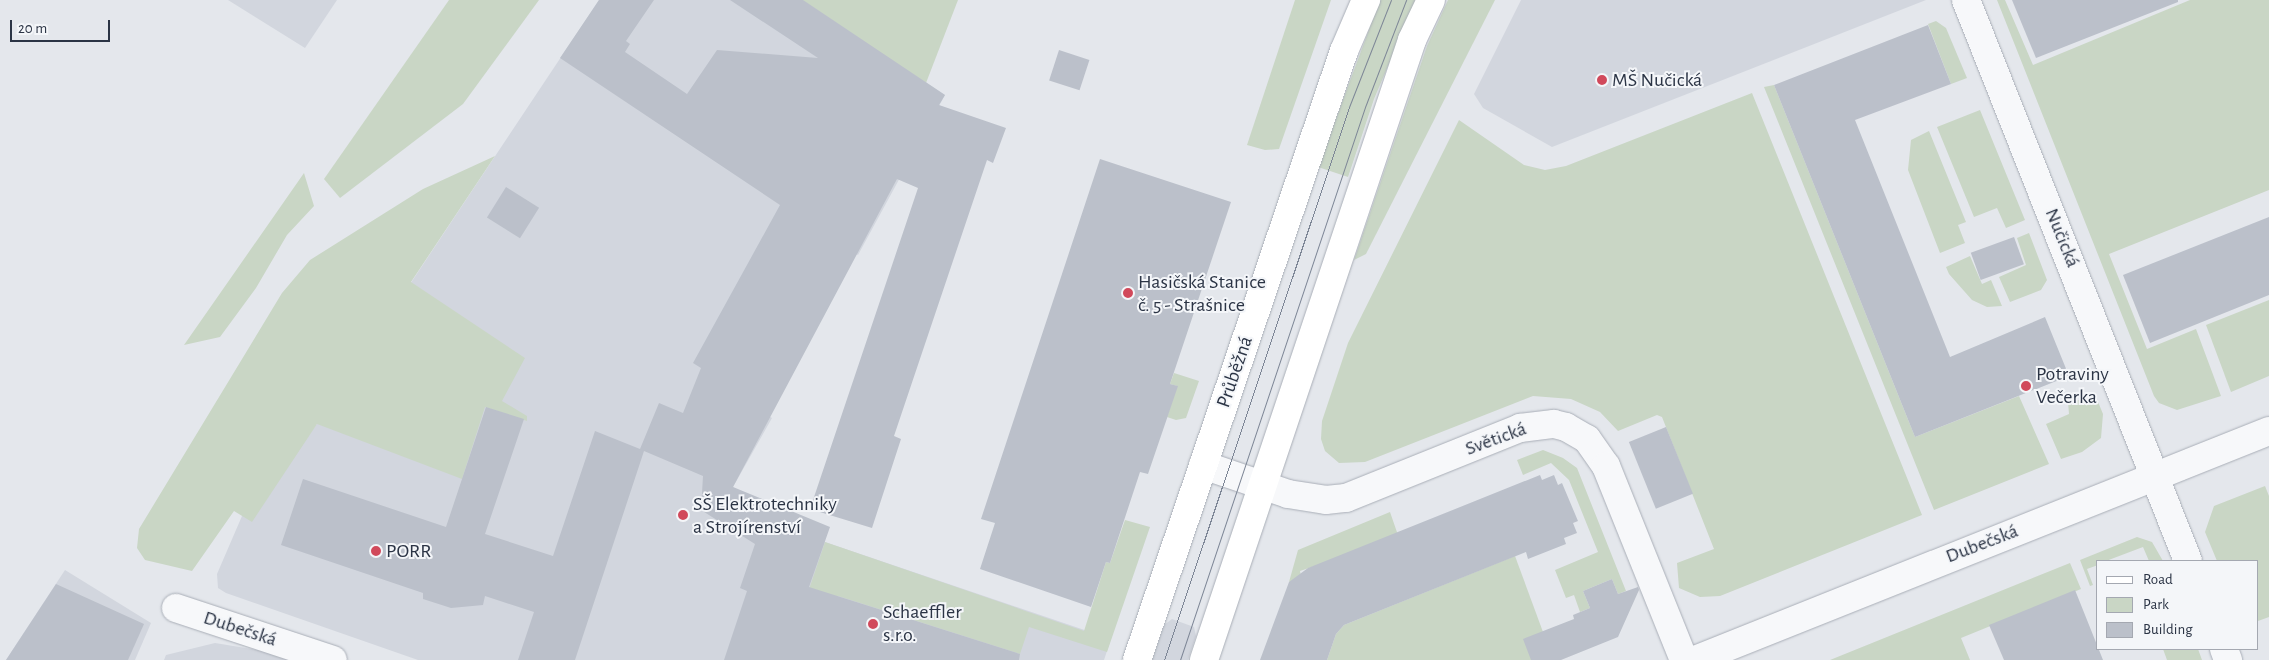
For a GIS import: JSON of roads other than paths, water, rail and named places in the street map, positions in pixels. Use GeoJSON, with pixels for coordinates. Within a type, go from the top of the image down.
{"type":"FeatureCollection","features":[{"type":"Feature","properties":{"kind":"main road","name":"Průběžná"},"geometry":{"type":"LineString","coordinates":[[1137,660],[1344,51],[1366,0]]}},
{"type":"Feature","properties":{"kind":"main road"},"geometry":{"type":"LineString","coordinates":[[1204,660],[1412,40],[1431,0]]}},
{"type":"Feature","properties":{"kind":"street","name":"Nučická"},"geometry":{"type":"LineString","coordinates":[[1966,0],[2080,284],[2153,478],[2188,560]]}},
{"type":"Feature","properties":{"kind":"street","name":"Světická"},"geometry":{"type":"LineString","coordinates":[[1203,465],[1261,486],[1326,500],[1346,498],[1520,428],[1554,424],[1566,427],[1588,439],[1606,466],[1684,660]]}},
{"type":"Feature","properties":{"kind":"street","name":"Dubečská"},"geometry":{"type":"LineString","coordinates":[[1695,660],[1945,558],[2269,431]]}},
{"type":"Feature","properties":{"kind":"street","name":"Dubečská"},"geometry":{"type":"LineString","coordinates":[[176,608],[333,660]]}},
{"type":"Feature","properties":{"kind":"tram line"},"geometry":{"type":"LineString","coordinates":[[1164,660],[1349,107],[1391,0]]}},
{"type":"Feature","properties":{"kind":"tram line"},"geometry":{"type":"LineString","coordinates":[[1180,660],[1365,107],[1406,0]]}},
{"type":"Feature","properties":{"kind":"place","name":"MŠ Nučická"},"geometry":{"type":"Point","coordinates":[1602,80]}},
{"type":"Feature","properties":{"kind":"place","name":"Hasičská Stanice č. 5 - Strašnice"},"geometry":{"type":"Point","coordinates":[1128,293]}},
{"type":"Feature","properties":{"kind":"place","name":"Potraviny Večerka"},"geometry":{"type":"Point","coordinates":[2026,386]}},
{"type":"Feature","properties":{"kind":"place","name":"SŠ Elektrotechniky a Strojírenství"},"geometry":{"type":"Point","coordinates":[683,515]}},
{"type":"Feature","properties":{"kind":"place","name":"PORR"},"geometry":{"type":"Point","coordinates":[376,551]}},
{"type":"Feature","properties":{"kind":"place","name":"Schaeffler s.r.o."},"geometry":{"type":"Point","coordinates":[873,624]}}]}
